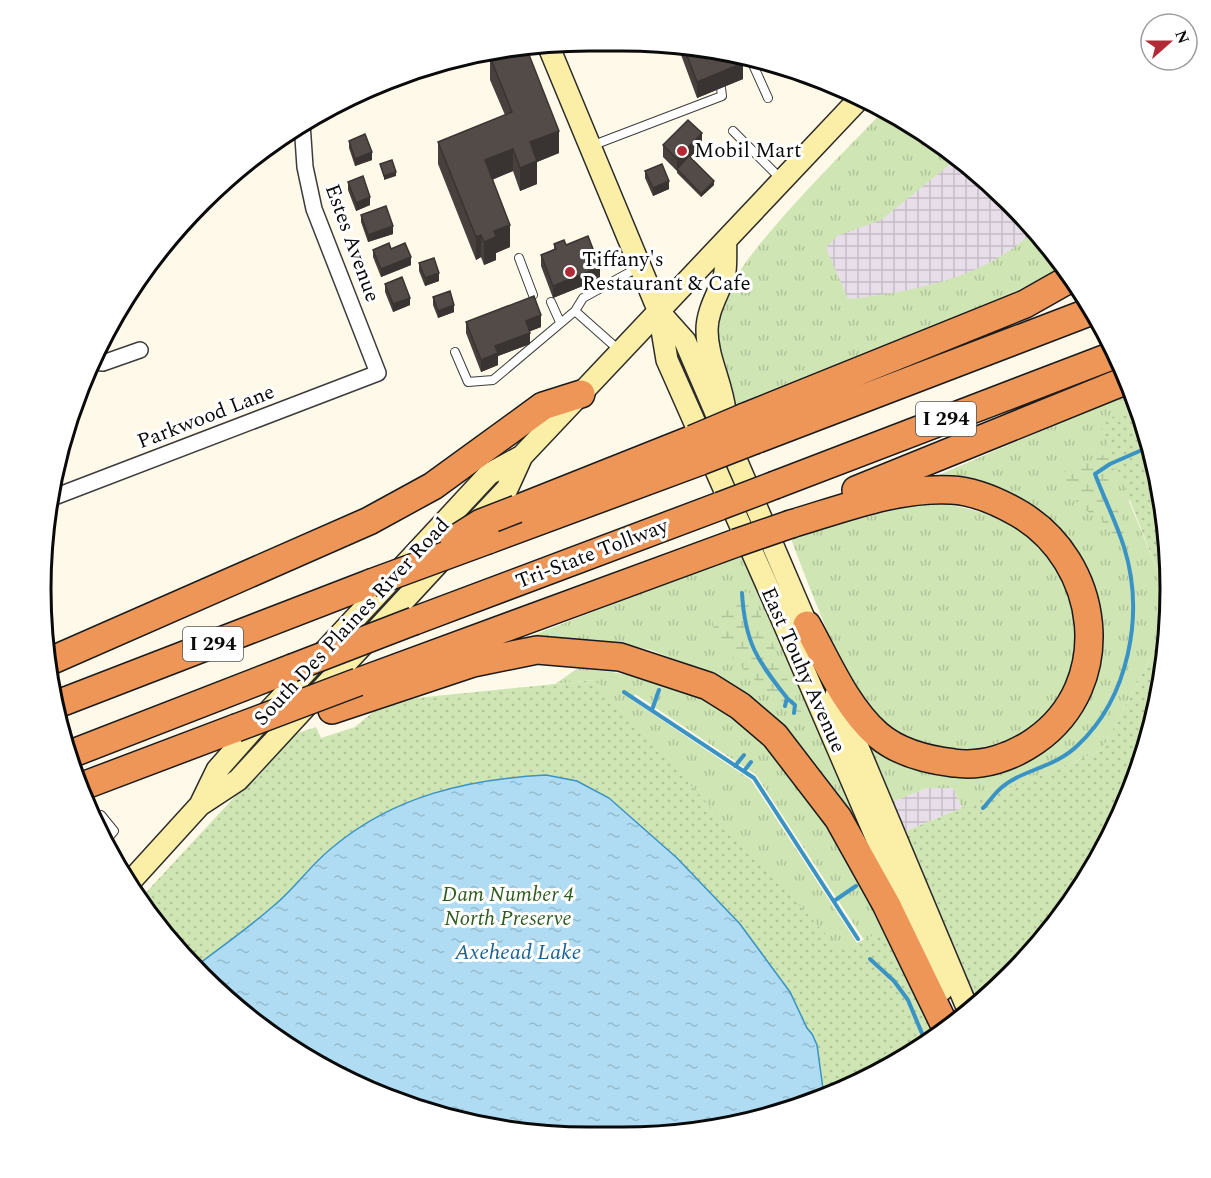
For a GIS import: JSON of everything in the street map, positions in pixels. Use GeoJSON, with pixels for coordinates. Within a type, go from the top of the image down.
{"type":"FeatureCollection","features":[{"type":"Feature","properties":{"kind":"highway"},"geometry":{"type":"LineString","coordinates":[[750,429],[1025,304],[1064,282]]}},
{"type":"Feature","properties":{"kind":"highway","name":"I 294"},"geometry":{"type":"LineString","coordinates":[[63,702],[412,566],[488,540],[750,429],[1084,314]]}},
{"type":"Feature","properties":{"kind":"highway","name":"Tri-State Tollway"},"geometry":{"type":"LineString","coordinates":[[77,752],[1108,358]]}},
{"type":"Feature","properties":{"kind":"highway"},"geometry":{"type":"LineString","coordinates":[[88,784],[230,735],[358,682],[514,623],[580,592],[790,520],[1119,383]]}},
{"type":"Feature","properties":{"kind":"highway"},"geometry":{"type":"LineString","coordinates":[[56,659],[369,521],[433,486],[543,406],[581,394]]}},
{"type":"Feature","properties":{"kind":"highway"},"geometry":{"type":"LineString","coordinates":[[412,566],[481,524],[517,509],[697,450]]}},
{"type":"Feature","properties":{"kind":"highway"},"geometry":{"type":"LineString","coordinates":[[790,520],[868,501],[933,489],[953,490],[991,498],[1029,519],[1043,531],[1066,558],[1085,594],[1090,624],[1089,660],[1069,706],[1048,732],[1025,748],[1004,757],[981,764],[951,763],[927,759],[891,744],[878,735],[841,686],[807,625]]}},
{"type":"Feature","properties":{"kind":"highway"},"geometry":{"type":"LineString","coordinates":[[230,735],[332,710],[473,663],[537,650],[620,657],[708,686],[740,706],[775,736],[827,802],[886,904],[943,1021]]}},
{"type":"Feature","properties":{"kind":"main road","name":"East Touhy Avenue"},"geometry":{"type":"LineString","coordinates":[[551,52],[659,312],[667,360],[781,617],[952,1014]]}},
{"type":"Feature","properties":{"kind":"main road","name":"South Des Plaines River Road"},"geometry":{"type":"LineString","coordinates":[[135,877],[200,805],[238,780],[507,489],[522,456],[855,104]]}},
{"type":"Feature","properties":{"kind":"main road"},"geometry":{"type":"LineString","coordinates":[[726,240],[724,276],[715,296],[707,328],[709,353],[723,395],[728,442]]}},
{"type":"Feature","properties":{"kind":"main road","name":"East Touhy Avenue"},"geometry":{"type":"LineString","coordinates":[[659,312],[685,341],[965,1003]]}},
{"type":"Feature","properties":{"kind":"street","name":"Estes Avenue"},"geometry":{"type":"LineString","coordinates":[[303,134],[305,167],[314,209],[378,373]]}},
{"type":"Feature","properties":{"kind":"street"},"geometry":{"type":"LineString","coordinates":[[101,363],[140,350]]}},
{"type":"Feature","properties":{"kind":"street","name":"Parkwood Lane"},"geometry":{"type":"LineString","coordinates":[[59,495],[378,373]]}},
{"type":"Feature","properties":{"kind":"lane"},"geometry":{"type":"LineString","coordinates":[[754,67],[768,98]]}},
{"type":"Feature","properties":{"kind":"lane"},"geometry":{"type":"LineString","coordinates":[[591,146],[722,96],[721,88]]}},
{"type":"Feature","properties":{"kind":"lane"},"geometry":{"type":"LineString","coordinates":[[733,131],[783,181]]}},
{"type":"Feature","properties":{"kind":"lane"},"geometry":{"type":"LineString","coordinates":[[519,258],[533,295]]}},
{"type":"Feature","properties":{"kind":"lane"},"geometry":{"type":"LineString","coordinates":[[455,352],[468,382],[493,380],[575,311],[583,298],[640,267]]}},
{"type":"Feature","properties":{"kind":"lane"},"geometry":{"type":"LineString","coordinates":[[551,302],[560,322]]}},
{"type":"Feature","properties":{"kind":"lane"},"geometry":{"type":"LineString","coordinates":[[575,311],[621,352]]}},
{"type":"Feature","properties":{"kind":"lane"},"geometry":{"type":"LineString","coordinates":[[101,815],[114,831],[110,835]]}},
{"type":"Feature","properties":{"kind":"shaded area"},"geometry":{"type":"Polygon","coordinates":[[[901,130],[950,162],[977,185],[1038,248],[752,373],[753,279],[901,130]]]}},
{"type":"Feature","properties":{"kind":"shaded area"},"geometry":{"type":"Polygon","coordinates":[[[927,788],[953,788],[962,808],[901,833],[889,803],[927,788]]]}},
{"type":"Feature","properties":{"kind":"green space"},"geometry":{"type":"Polygon","coordinates":[[[878,116],[951,163],[881,220],[837,236],[826,248],[848,299],[897,292],[947,280],[994,260],[1027,236],[1056,270],[994,303],[735,408],[720,365],[715,331],[716,319],[724,297],[740,271],[762,241],[816,180],[878,116]]]}},
{"type":"Feature","properties":{"kind":"green space"},"geometry":{"type":"Polygon","coordinates":[[[1123,395],[1145,463],[1129,501],[1158,572],[1160,587],[1159,624],[1153,653],[1102,750],[962,808],[953,788],[927,788],[889,803],[866,750],[878,744],[962,772],[1073,716],[1077,556],[925,481],[1123,395]]]}},
{"type":"Feature","properties":{"kind":"green space"},"geometry":{"type":"Polygon","coordinates":[[[1129,411],[1150,484],[1159,554],[1160,587],[1158,572],[1099,422],[1129,411]]]}},
{"type":"Feature","properties":{"kind":"green space"},"geometry":{"type":"Polygon","coordinates":[[[1132,443],[1140,445],[1144,458],[1113,470],[1111,479],[1113,498],[1124,527],[1126,546],[1121,547],[1101,520],[1078,505],[1063,474],[1067,470],[1132,443]]]}},
{"type":"Feature","properties":{"kind":"green space"},"geometry":{"type":"Polygon","coordinates":[[[939,504],[987,514],[1016,528],[1041,549],[1052,562],[1071,600],[1075,620],[1075,642],[1069,673],[1057,700],[1038,721],[1015,736],[989,746],[960,749],[931,745],[895,730],[871,708],[850,682],[840,665],[790,536],[914,505],[939,504]]]}},
{"type":"Feature","properties":{"kind":"green space"},"geometry":{"type":"Polygon","coordinates":[[[743,553],[862,827],[856,829],[704,671],[651,650],[622,644],[592,640],[521,640],[743,553]]]}},
{"type":"Feature","properties":{"kind":"green space"},"geometry":{"type":"Polygon","coordinates":[[[747,592],[752,595],[804,718],[799,719],[747,672],[729,654],[716,635],[713,618],[722,603],[747,592]]]}},
{"type":"Feature","properties":{"kind":"green space"},"geometry":{"type":"Polygon","coordinates":[[[1158,631],[1150,694],[1142,728],[1119,795],[1105,827],[1088,858],[1049,917],[1002,969],[971,998],[901,833],[1102,750],[1153,653],[1158,631]]]}},
{"type":"Feature","properties":{"kind":"green space","name":"Axehead Lake"},"geometry":{"type":"Polygon","coordinates":[[[578,668],[641,678],[672,686],[708,701],[731,716],[771,751],[812,802],[846,857],[893,944],[867,1068],[846,1078],[209,969],[178,936],[179,936],[595,680],[555,684],[578,668]],[[635,694],[632,700],[751,780],[857,943],[864,940],[756,775],[635,694]]]}},
{"type":"Feature","properties":{"kind":"green space","name":"Axehead Lake"},"geometry":{"type":"Polygon","coordinates":[[[595,680],[840,950],[886,930],[933,1028],[860,1072],[828,1086],[761,1109],[692,1122],[622,1127],[554,1126],[484,1117],[450,1109],[383,1086],[351,1072],[290,1036],[261,1016],[209,969],[162,917],[145,893],[292,735],[316,727],[321,738],[355,727],[373,712],[416,698],[595,680]]]}},
{"type":"Feature","properties":{"kind":"water","name":"Axehead Lake"},"geometry":{"type":"Polygon","coordinates":[[[546,775],[577,781],[609,798],[677,858],[740,924],[790,992],[817,1045],[823,1088],[761,1109],[727,1117],[657,1126],[554,1126],[484,1117],[450,1109],[383,1086],[320,1055],[261,1016],[202,962],[279,901],[333,847],[356,829],[381,815],[433,793],[460,786],[546,775]]]}},
{"type":"Feature","properties":{"kind":"building"},"geometry":{"type":"Polygon","coordinates":[[[529,55],[559,131],[530,142],[537,161],[520,168],[513,149],[485,160],[510,225],[494,231],[496,237],[484,242],[481,235],[476,237],[438,142],[512,112],[491,60],[529,55]]]}},
{"type":"Feature","properties":{"kind":"building"},"geometry":{"type":"Polygon","coordinates":[[[687,55],[740,64],[697,82],[687,55]]]}},
{"type":"Feature","properties":{"kind":"building"},"geometry":{"type":"Polygon","coordinates":[[[688,120],[702,133],[677,159],[663,145],[688,120]]]}},
{"type":"Feature","properties":{"kind":"building"},"geometry":{"type":"Polygon","coordinates":[[[365,134],[372,152],[355,159],[349,141],[365,134]]]}},
{"type":"Feature","properties":{"kind":"building"},"geometry":{"type":"Polygon","coordinates":[[[689,156],[714,181],[701,194],[677,169],[689,156]]]}},
{"type":"Feature","properties":{"kind":"building"},"geometry":{"type":"Polygon","coordinates":[[[392,160],[396,172],[384,176],[380,164],[392,160]]]}},
{"type":"Feature","properties":{"kind":"building"},"geometry":{"type":"Polygon","coordinates":[[[662,164],[669,181],[653,188],[645,171],[662,164]]]}},
{"type":"Feature","properties":{"kind":"building"},"geometry":{"type":"Polygon","coordinates":[[[363,176],[370,197],[356,203],[348,182],[363,176]]]}},
{"type":"Feature","properties":{"kind":"building"},"geometry":{"type":"Polygon","coordinates":[[[386,206],[393,226],[368,235],[361,215],[386,206]]]}},
{"type":"Feature","properties":{"kind":"building","name":"Tiffany's Restaurant & Cafe"},"geometry":{"type":"Polygon","coordinates":[[[588,236],[600,267],[553,286],[541,255],[556,249],[554,244],[564,240],[566,245],[588,236]]]}},
{"type":"Feature","properties":{"kind":"building"},"geometry":{"type":"Polygon","coordinates":[[[389,243],[391,249],[405,243],[411,257],[381,269],[373,250],[389,243]]]}},
{"type":"Feature","properties":{"kind":"building"},"geometry":{"type":"Polygon","coordinates":[[[434,258],[439,273],[425,278],[419,263],[434,258]]]}},
{"type":"Feature","properties":{"kind":"building"},"geometry":{"type":"Polygon","coordinates":[[[402,277],[410,298],[393,304],[385,284],[402,277]]]}},
{"type":"Feature","properties":{"kind":"building"},"geometry":{"type":"Polygon","coordinates":[[[450,291],[454,305],[438,311],[433,297],[450,291]]]}},
{"type":"Feature","properties":{"kind":"building"},"geometry":{"type":"Polygon","coordinates":[[[534,296],[541,315],[526,321],[530,333],[495,346],[498,353],[481,360],[466,322],[534,296]]]}},
{"type":"Feature","properties":{"kind":"waterway"},"geometry":{"type":"LineString","coordinates":[[983,808],[998,790],[1009,782],[1058,759],[1077,746],[1095,726],[1120,680],[1128,654],[1132,627],[1133,600],[1130,573],[1124,547],[1095,474],[1110,464],[1142,450]]}},
{"type":"Feature","properties":{"kind":"waterway"},"geometry":{"type":"LineString","coordinates":[[742,593],[746,625],[754,650],[787,698],[785,706]]}},
{"type":"Feature","properties":{"kind":"waterway"},"geometry":{"type":"LineString","coordinates":[[652,710],[659,690]]}},
{"type":"Feature","properties":{"kind":"waterway"},"geometry":{"type":"LineString","coordinates":[[624,692],[754,778],[858,939]]}},
{"type":"Feature","properties":{"kind":"waterway"},"geometry":{"type":"LineString","coordinates":[[788,699],[795,705],[794,713]]}},
{"type":"Feature","properties":{"kind":"waterway"},"geometry":{"type":"LineString","coordinates":[[735,766],[744,755]]}},
{"type":"Feature","properties":{"kind":"waterway"},"geometry":{"type":"LineString","coordinates":[[744,771],[751,762]]}},
{"type":"Feature","properties":{"kind":"waterway"},"geometry":{"type":"LineString","coordinates":[[834,901],[856,886]]}},
{"type":"Feature","properties":{"kind":"waterway"},"geometry":{"type":"LineString","coordinates":[[870,959],[894,981],[908,1000],[923,1035]]}},
{"type":"Feature","properties":{"kind":"place","name":"Mobil Mart"},"geometry":{"type":"Point","coordinates":[682,151]}},
{"type":"Feature","properties":{"kind":"place","name":"Tiffany's Restaurant & Cafe"},"geometry":{"type":"Point","coordinates":[570,272]}},
{"type":"Feature","properties":{"kind":"park label","name":"Dam Number 4 North Preserve"},"geometry":{"type":"Point","coordinates":[508,907]}}]}
